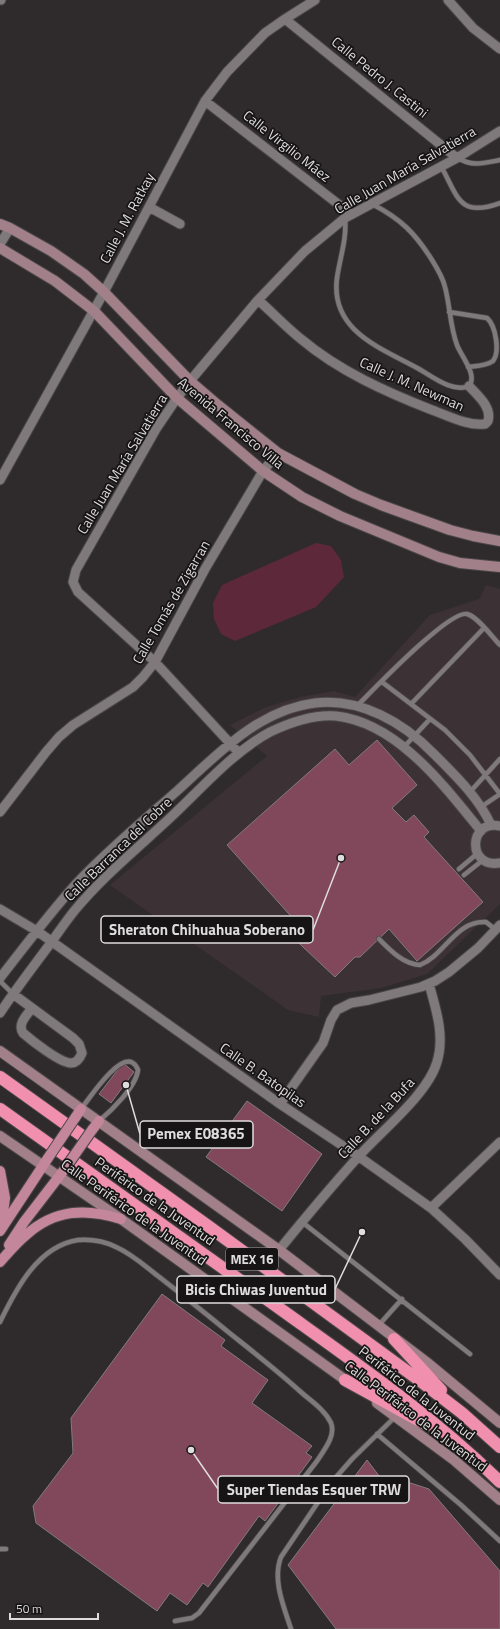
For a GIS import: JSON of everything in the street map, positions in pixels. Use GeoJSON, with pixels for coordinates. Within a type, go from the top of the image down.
{"type":"FeatureCollection","features":[{"type":"Feature","properties":{"kind":"highway","name":"Periférico de la Juventud"},"geometry":{"type":"LineString","coordinates":[[0,1077],[208,1226],[462,1413],[500,1447]]}},
{"type":"Feature","properties":{"kind":"highway","name":"Periférico de la Juventud"},"geometry":{"type":"LineString","coordinates":[[0,1109],[336,1349],[414,1407],[500,1482]]}},
{"type":"Feature","properties":{"kind":"highway"},"geometry":{"type":"LineString","coordinates":[[394,1338],[462,1413]]}},
{"type":"Feature","properties":{"kind":"highway"},"geometry":{"type":"LineString","coordinates":[[345,1380],[452,1439]]}},
{"type":"Feature","properties":{"kind":"main road","name":"Avenida Francisco Villa"},"geometry":{"type":"LineString","coordinates":[[0,224],[52,251],[84,274],[104,292],[190,380],[224,410],[278,453],[355,494],[381,505],[450,530],[500,541]]}},
{"type":"Feature","properties":{"kind":"main road","name":"Avenida Francisco Villa"},"geometry":{"type":"LineString","coordinates":[[0,248],[55,281],[94,311],[177,398],[263,471],[302,496],[340,516],[439,557],[460,562],[500,567]]}},
{"type":"Feature","properties":{"kind":"main road"},"geometry":{"type":"LineString","coordinates":[[0,1050],[279,1250],[458,1388],[500,1424]]}},
{"type":"Feature","properties":{"kind":"main road"},"geometry":{"type":"LineString","coordinates":[[0,1231],[45,1161],[82,1109]]}},
{"type":"Feature","properties":{"kind":"main road"},"geometry":{"type":"LineString","coordinates":[[0,1261],[24,1222],[62,1173],[99,1121]]}},
{"type":"Feature","properties":{"kind":"main road","name":"Calle Periférico de la Juventud"},"geometry":{"type":"LineString","coordinates":[[0,1136],[45,1161],[62,1173],[121,1218],[396,1416],[454,1460],[500,1500]]}},
{"type":"Feature","properties":{"kind":"main road"},"geometry":{"type":"LineString","coordinates":[[0,1171],[4,1198],[0,1231]]}},
{"type":"Feature","properties":{"kind":"main road"},"geometry":{"type":"LineString","coordinates":[[0,1261],[25,1235],[36,1226],[58,1216],[75,1212],[89,1211],[121,1218]]}},
{"type":"Feature","properties":{"kind":"street","name":"Calle J. M. Ratkay"},"geometry":{"type":"LineString","coordinates":[[0,480],[94,311],[205,101],[228,72],[265,34],[315,0]]}},
{"type":"Feature","properties":{"kind":"street"},"geometry":{"type":"LineString","coordinates":[[448,0],[473,28],[500,49]]}},
{"type":"Feature","properties":{"kind":"street","name":"Calle Pedro J. Castini"},"geometry":{"type":"LineString","coordinates":[[285,19],[457,158]]}},
{"type":"Feature","properties":{"kind":"street","name":"Calle Virgilio Máez"},"geometry":{"type":"LineString","coordinates":[[205,101],[348,216]]}},
{"type":"Feature","properties":{"kind":"street","name":"Calle Juan María Salvatierra"},"geometry":{"type":"LineString","coordinates":[[239,753],[154,662],[78,592],[73,582],[76,570],[156,429],[190,380],[258,300],[305,252],[348,216],[457,158],[500,131]]}},
{"type":"Feature","properties":{"kind":"street"},"geometry":{"type":"LineString","coordinates":[[149,207],[180,224]]}},
{"type":"Feature","properties":{"kind":"street"},"geometry":{"type":"LineString","coordinates":[[0,244],[10,228]]}},
{"type":"Feature","properties":{"kind":"street","name":"Calle J. M. Newman"},"geometry":{"type":"LineString","coordinates":[[258,300],[302,340],[347,370],[381,388],[428,408],[466,422],[485,424],[488,421],[488,412],[485,404],[469,386]]}},
{"type":"Feature","properties":{"kind":"street","name":"Calle Tomás de Zigarran"},"geometry":{"type":"LineString","coordinates":[[0,812],[59,737],[73,725],[132,687],[143,677],[154,662],[205,569],[263,471],[278,453]]}},
{"type":"Feature","properties":{"kind":"street","name":"Calle Barranca del Cobre"},"geometry":{"type":"LineString","coordinates":[[0,980],[37,931],[76,884],[100,860],[230,744],[250,728],[281,712],[302,706],[330,703],[357,706],[380,714],[414,735],[456,777],[496,825]]}},
{"type":"Feature","properties":{"kind":"street"},"geometry":{"type":"LineString","coordinates":[[302,706],[305,718]]}},
{"type":"Feature","properties":{"kind":"street","name":"Calle Barranca del Cobre"},"geometry":{"type":"LineString","coordinates":[[0,1013],[75,909],[112,871],[239,753],[270,733],[305,718],[320,715],[351,719],[377,730],[404,747],[454,798],[481,831]]}},
{"type":"Feature","properties":{"kind":"street"},"geometry":{"type":"LineString","coordinates":[[496,825],[481,831],[476,840],[480,857],[493,864],[500,863]]}},
{"type":"Feature","properties":{"kind":"street"},"geometry":{"type":"LineString","coordinates":[[100,860],[112,871]]}},
{"type":"Feature","properties":{"kind":"street","name":"Calle B. Batopilas"},"geometry":{"type":"LineString","coordinates":[[0,909],[37,931],[280,1104],[358,1156],[431,1208],[465,1239],[500,1276]]}},
{"type":"Feature","properties":{"kind":"street"},"geometry":{"type":"LineString","coordinates":[[280,1104],[323,1043],[331,1020],[337,1010],[350,1003],[368,1000],[429,984],[449,972],[464,960],[498,927]]}},
{"type":"Feature","properties":{"kind":"street","name":"Calle B. de la Bufa"},"geometry":{"type":"LineString","coordinates":[[279,1250],[358,1156],[419,1093],[430,1079],[437,1062],[440,1046],[438,1019],[429,984]]}},
{"type":"Feature","properties":{"kind":"street"},"geometry":{"type":"LineString","coordinates":[[13,994],[73,1038],[79,1044],[82,1053],[77,1061],[73,1063],[64,1062],[23,1033],[21,1030],[21,1024],[32,1008]]}},
{"type":"Feature","properties":{"kind":"street"},"geometry":{"type":"LineString","coordinates":[[431,1208],[500,1142]]}},
{"type":"Feature","properties":{"kind":"lane"},"geometry":{"type":"LineString","coordinates":[[457,158],[465,163],[473,164],[500,160]]}},
{"type":"Feature","properties":{"kind":"lane"},"geometry":{"type":"LineString","coordinates":[[441,166],[461,202],[468,208],[476,209],[500,203]]}},
{"type":"Feature","properties":{"kind":"lane"},"geometry":{"type":"LineString","coordinates":[[348,216],[345,242],[336,287],[339,309],[350,326],[373,344],[444,383],[459,388],[469,386],[472,379],[468,367],[456,344],[442,279],[417,237],[401,221],[371,203]]}},
{"type":"Feature","properties":{"kind":"lane"},"geometry":{"type":"LineString","coordinates":[[449,312],[474,314],[487,318],[491,321],[496,334],[498,349],[496,358],[489,363],[468,367]]}},
{"type":"Feature","properties":{"kind":"lane"},"geometry":{"type":"LineString","coordinates":[[357,706],[415,649],[454,617],[466,614],[476,620],[500,645]]}},
{"type":"Feature","properties":{"kind":"lane"},"geometry":{"type":"LineString","coordinates":[[411,704],[484,628]]}},
{"type":"Feature","properties":{"kind":"lane"},"geometry":{"type":"LineString","coordinates":[[382,682],[446,730],[487,775],[500,794],[481,807]]}},
{"type":"Feature","properties":{"kind":"lane"},"geometry":{"type":"LineString","coordinates":[[404,747],[430,719]]}},
{"type":"Feature","properties":{"kind":"lane"},"geometry":{"type":"LineString","coordinates":[[469,793],[500,759]]}},
{"type":"Feature","properties":{"kind":"lane"},"geometry":{"type":"LineString","coordinates":[[459,869],[480,857]]}},
{"type":"Feature","properties":{"kind":"lane"},"geometry":{"type":"LineString","coordinates":[[464,875],[480,857]]}},
{"type":"Feature","properties":{"kind":"lane"},"geometry":{"type":"LineString","coordinates":[[378,939],[408,963],[420,965],[432,959],[454,936],[473,924],[486,922],[498,927]]}},
{"type":"Feature","properties":{"kind":"lane"},"geometry":{"type":"LineString","coordinates":[[0,980],[13,994]]}},
{"type":"Feature","properties":{"kind":"lane"},"geometry":{"type":"LineString","coordinates":[[82,1109],[114,1069],[125,1061],[130,1061],[133,1063],[138,1070],[136,1078],[116,1107],[99,1121]]}},
{"type":"Feature","properties":{"kind":"lane"},"geometry":{"type":"LineString","coordinates":[[302,1222],[402,1299],[470,1354]]}},
{"type":"Feature","properties":{"kind":"lane"},"geometry":{"type":"LineString","coordinates":[[0,1322],[14,1294],[28,1273],[50,1252],[60,1245],[68,1242],[91,1239],[103,1241],[135,1258],[194,1304],[282,1375],[318,1407],[330,1422],[332,1427],[331,1437],[317,1461],[199,1613],[192,1618],[175,1621]]}},
{"type":"Feature","properties":{"kind":"lane"},"geometry":{"type":"LineString","coordinates":[[378,1326],[402,1299]]}},
{"type":"Feature","properties":{"kind":"lane"},"geometry":{"type":"LineString","coordinates":[[291,1629],[278,1582],[278,1565],[281,1557],[331,1483],[352,1459],[396,1416]]}},
{"type":"Feature","properties":{"kind":"lane"},"geometry":{"type":"LineString","coordinates":[[377,1434],[461,1505],[500,1541]]}},
{"type":"Feature","properties":{"kind":"lane"},"geometry":{"type":"LineString","coordinates":[[0,1549],[6,1549]]}},
{"type":"Feature","properties":{"kind":"shaded area"},"geometry":{"type":"Polygon","coordinates":[[[316,543],[331,546],[341,560],[344,577],[316,607],[235,641],[221,634],[214,619],[213,603],[222,585],[316,543]]]}},
{"type":"Feature","properties":{"kind":"shaded area"},"geometry":{"type":"Polygon","coordinates":[[[486,585],[500,589],[500,904],[427,974],[381,988],[321,996],[319,1017],[288,1010],[110,885],[267,756],[230,725],[266,707],[300,697],[334,691],[355,697],[430,615],[479,599],[486,585]]]}},
{"type":"Feature","properties":{"kind":"building"},"geometry":{"type":"Polygon","coordinates":[[[377,740],[417,785],[392,808],[406,822],[414,815],[429,832],[424,837],[483,902],[417,961],[389,929],[360,957],[355,957],[335,977],[287,932],[297,923],[227,845],[335,749],[349,765],[377,740]]]}},
{"type":"Feature","properties":{"kind":"building"},"geometry":{"type":"Polygon","coordinates":[[[123,1063],[134,1072],[111,1103],[99,1094],[123,1063]]]}},
{"type":"Feature","properties":{"kind":"building"},"geometry":{"type":"Polygon","coordinates":[[[247,1101],[322,1154],[282,1211],[206,1157],[247,1101]]]}},
{"type":"Feature","properties":{"kind":"building"},"geometry":{"type":"Polygon","coordinates":[[[162,1294],[225,1340],[221,1346],[268,1380],[252,1403],[312,1446],[306,1453],[312,1457],[265,1521],[259,1516],[208,1587],[203,1583],[187,1605],[170,1593],[157,1611],[36,1523],[33,1506],[73,1453],[71,1418],[162,1294]]]}},
{"type":"Feature","properties":{"kind":"building"},"geometry":{"type":"Polygon","coordinates":[[[367,1460],[386,1485],[392,1477],[429,1489],[500,1571],[500,1629],[336,1629],[288,1565],[367,1460]]]}},
{"type":"Feature","properties":{"kind":"place","name":"Sheraton Chihuahua Soberano"},"geometry":{"type":"Point","coordinates":[341,858]}},
{"type":"Feature","properties":{"kind":"place","name":"Pemex E08365"},"geometry":{"type":"Point","coordinates":[126,1085]}},
{"type":"Feature","properties":{"kind":"place","name":"Bicis Chiwas Juventud"},"geometry":{"type":"Point","coordinates":[362,1232]}},
{"type":"Feature","properties":{"kind":"place","name":"Super Tiendas Esquer TRW"},"geometry":{"type":"Point","coordinates":[191,1450]}}]}
